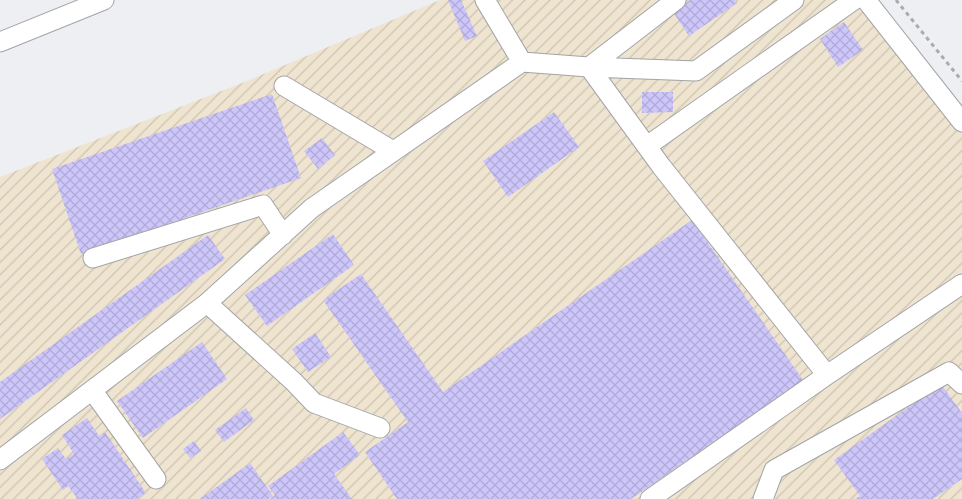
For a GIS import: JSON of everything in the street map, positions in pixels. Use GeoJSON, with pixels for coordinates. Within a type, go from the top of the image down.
{"type":"FeatureCollection","features":[{"type":"Feature","properties":{"kind":"street"},"geometry":{"type":"LineString","coordinates":[[0,42],[104,0]]}},
{"type":"Feature","properties":{"kind":"street"},"geometry":{"type":"LineString","coordinates":[[486,0],[522,62]]}},
{"type":"Feature","properties":{"kind":"street"},"geometry":{"type":"LineString","coordinates":[[589,67],[676,0]]}},
{"type":"Feature","properties":{"kind":"street"},"geometry":{"type":"LineString","coordinates":[[0,460],[207,303],[312,208],[522,62],[589,67],[696,71],[794,0]]}},
{"type":"Feature","properties":{"kind":"street"},"geometry":{"type":"LineString","coordinates":[[647,146],[854,0]]}},
{"type":"Feature","properties":{"kind":"street"},"geometry":{"type":"LineString","coordinates":[[866,0],[962,122]]}},
{"type":"Feature","properties":{"kind":"street"},"geometry":{"type":"LineString","coordinates":[[589,67],[647,146],[827,375]]}},
{"type":"Feature","properties":{"kind":"street"},"geometry":{"type":"LineString","coordinates":[[284,86],[393,150]]}},
{"type":"Feature","properties":{"kind":"street"},"geometry":{"type":"LineString","coordinates":[[93,258],[263,205],[282,235]]}},
{"type":"Feature","properties":{"kind":"street"},"geometry":{"type":"LineString","coordinates":[[650,499],[827,375],[962,284]]}},
{"type":"Feature","properties":{"kind":"street"},"geometry":{"type":"LineString","coordinates":[[207,303],[294,382],[314,403],[380,428]]}},
{"type":"Feature","properties":{"kind":"street"},"geometry":{"type":"LineString","coordinates":[[763,499],[774,470],[949,372],[962,384]]}},
{"type":"Feature","properties":{"kind":"street"},"geometry":{"type":"LineString","coordinates":[[92,390],[156,479]]}},
{"type":"Feature","properties":{"kind":"path"},"geometry":{"type":"LineString","coordinates":[[896,0],[962,81]]}},
{"type":"Feature","properties":{"kind":"shaded area"},"geometry":{"type":"Polygon","coordinates":[[[440,0],[875,0],[962,109],[962,499],[0,499],[0,177],[242,83],[440,0]]]}},
{"type":"Feature","properties":{"kind":"building"},"geometry":{"type":"Polygon","coordinates":[[[448,0],[461,0],[477,36],[465,41],[448,0]]]}},
{"type":"Feature","properties":{"kind":"building"},"geometry":{"type":"Polygon","coordinates":[[[690,0],[735,0],[737,3],[689,36],[673,12],[690,0]]]}},
{"type":"Feature","properties":{"kind":"building"},"geometry":{"type":"Polygon","coordinates":[[[844,22],[863,50],[838,67],[820,39],[844,22]]]}},
{"type":"Feature","properties":{"kind":"building"},"geometry":{"type":"Polygon","coordinates":[[[642,92],[673,92],[673,112],[642,113],[642,92]]]}},
{"type":"Feature","properties":{"kind":"building"},"geometry":{"type":"Polygon","coordinates":[[[272,94],[301,178],[81,254],[52,169],[272,94]]]}},
{"type":"Feature","properties":{"kind":"building"},"geometry":{"type":"Polygon","coordinates":[[[554,112],[579,147],[508,197],[483,161],[554,112]]]}},
{"type":"Feature","properties":{"kind":"building"},"geometry":{"type":"Polygon","coordinates":[[[322,138],[335,155],[318,169],[304,151],[322,138]]]}},
{"type":"Feature","properties":{"kind":"building"},"geometry":{"type":"Polygon","coordinates":[[[692,220],[803,380],[631,499],[397,499],[365,452],[408,422],[323,300],[361,274],[443,392],[692,220]]]}},
{"type":"Feature","properties":{"kind":"building"},"geometry":{"type":"Polygon","coordinates":[[[333,234],[354,265],[267,326],[245,295],[333,234]]]}},
{"type":"Feature","properties":{"kind":"building"},"geometry":{"type":"Polygon","coordinates":[[[208,235],[225,259],[0,419],[0,382],[208,235]]]}},
{"type":"Feature","properties":{"kind":"building"},"geometry":{"type":"Polygon","coordinates":[[[315,333],[331,357],[308,372],[292,349],[315,333]]]}},
{"type":"Feature","properties":{"kind":"building"},"geometry":{"type":"Polygon","coordinates":[[[202,342],[227,379],[143,438],[117,401],[202,342]]]}},
{"type":"Feature","properties":{"kind":"building"},"geometry":{"type":"Polygon","coordinates":[[[941,384],[962,413],[962,479],[933,499],[855,499],[860,496],[834,460],[941,384]]]}},
{"type":"Feature","properties":{"kind":"building"},"geometry":{"type":"Polygon","coordinates":[[[246,408],[254,420],[224,442],[215,430],[246,408]]]}},
{"type":"Feature","properties":{"kind":"building"},"geometry":{"type":"Polygon","coordinates":[[[87,418],[99,436],[105,432],[146,493],[137,499],[78,499],[68,486],[63,490],[42,459],[58,448],[66,459],[74,454],[62,435],[87,418]]]}},
{"type":"Feature","properties":{"kind":"building"},"geometry":{"type":"Polygon","coordinates":[[[343,432],[360,455],[334,474],[352,499],[270,499],[275,495],[268,486],[343,432]]]}},
{"type":"Feature","properties":{"kind":"building"},"geometry":{"type":"Polygon","coordinates":[[[194,441],[201,451],[190,458],[183,449],[194,441]]]}},
{"type":"Feature","properties":{"kind":"building"},"geometry":{"type":"Polygon","coordinates":[[[250,463],[273,496],[268,499],[200,499],[250,463]]]}}]}
